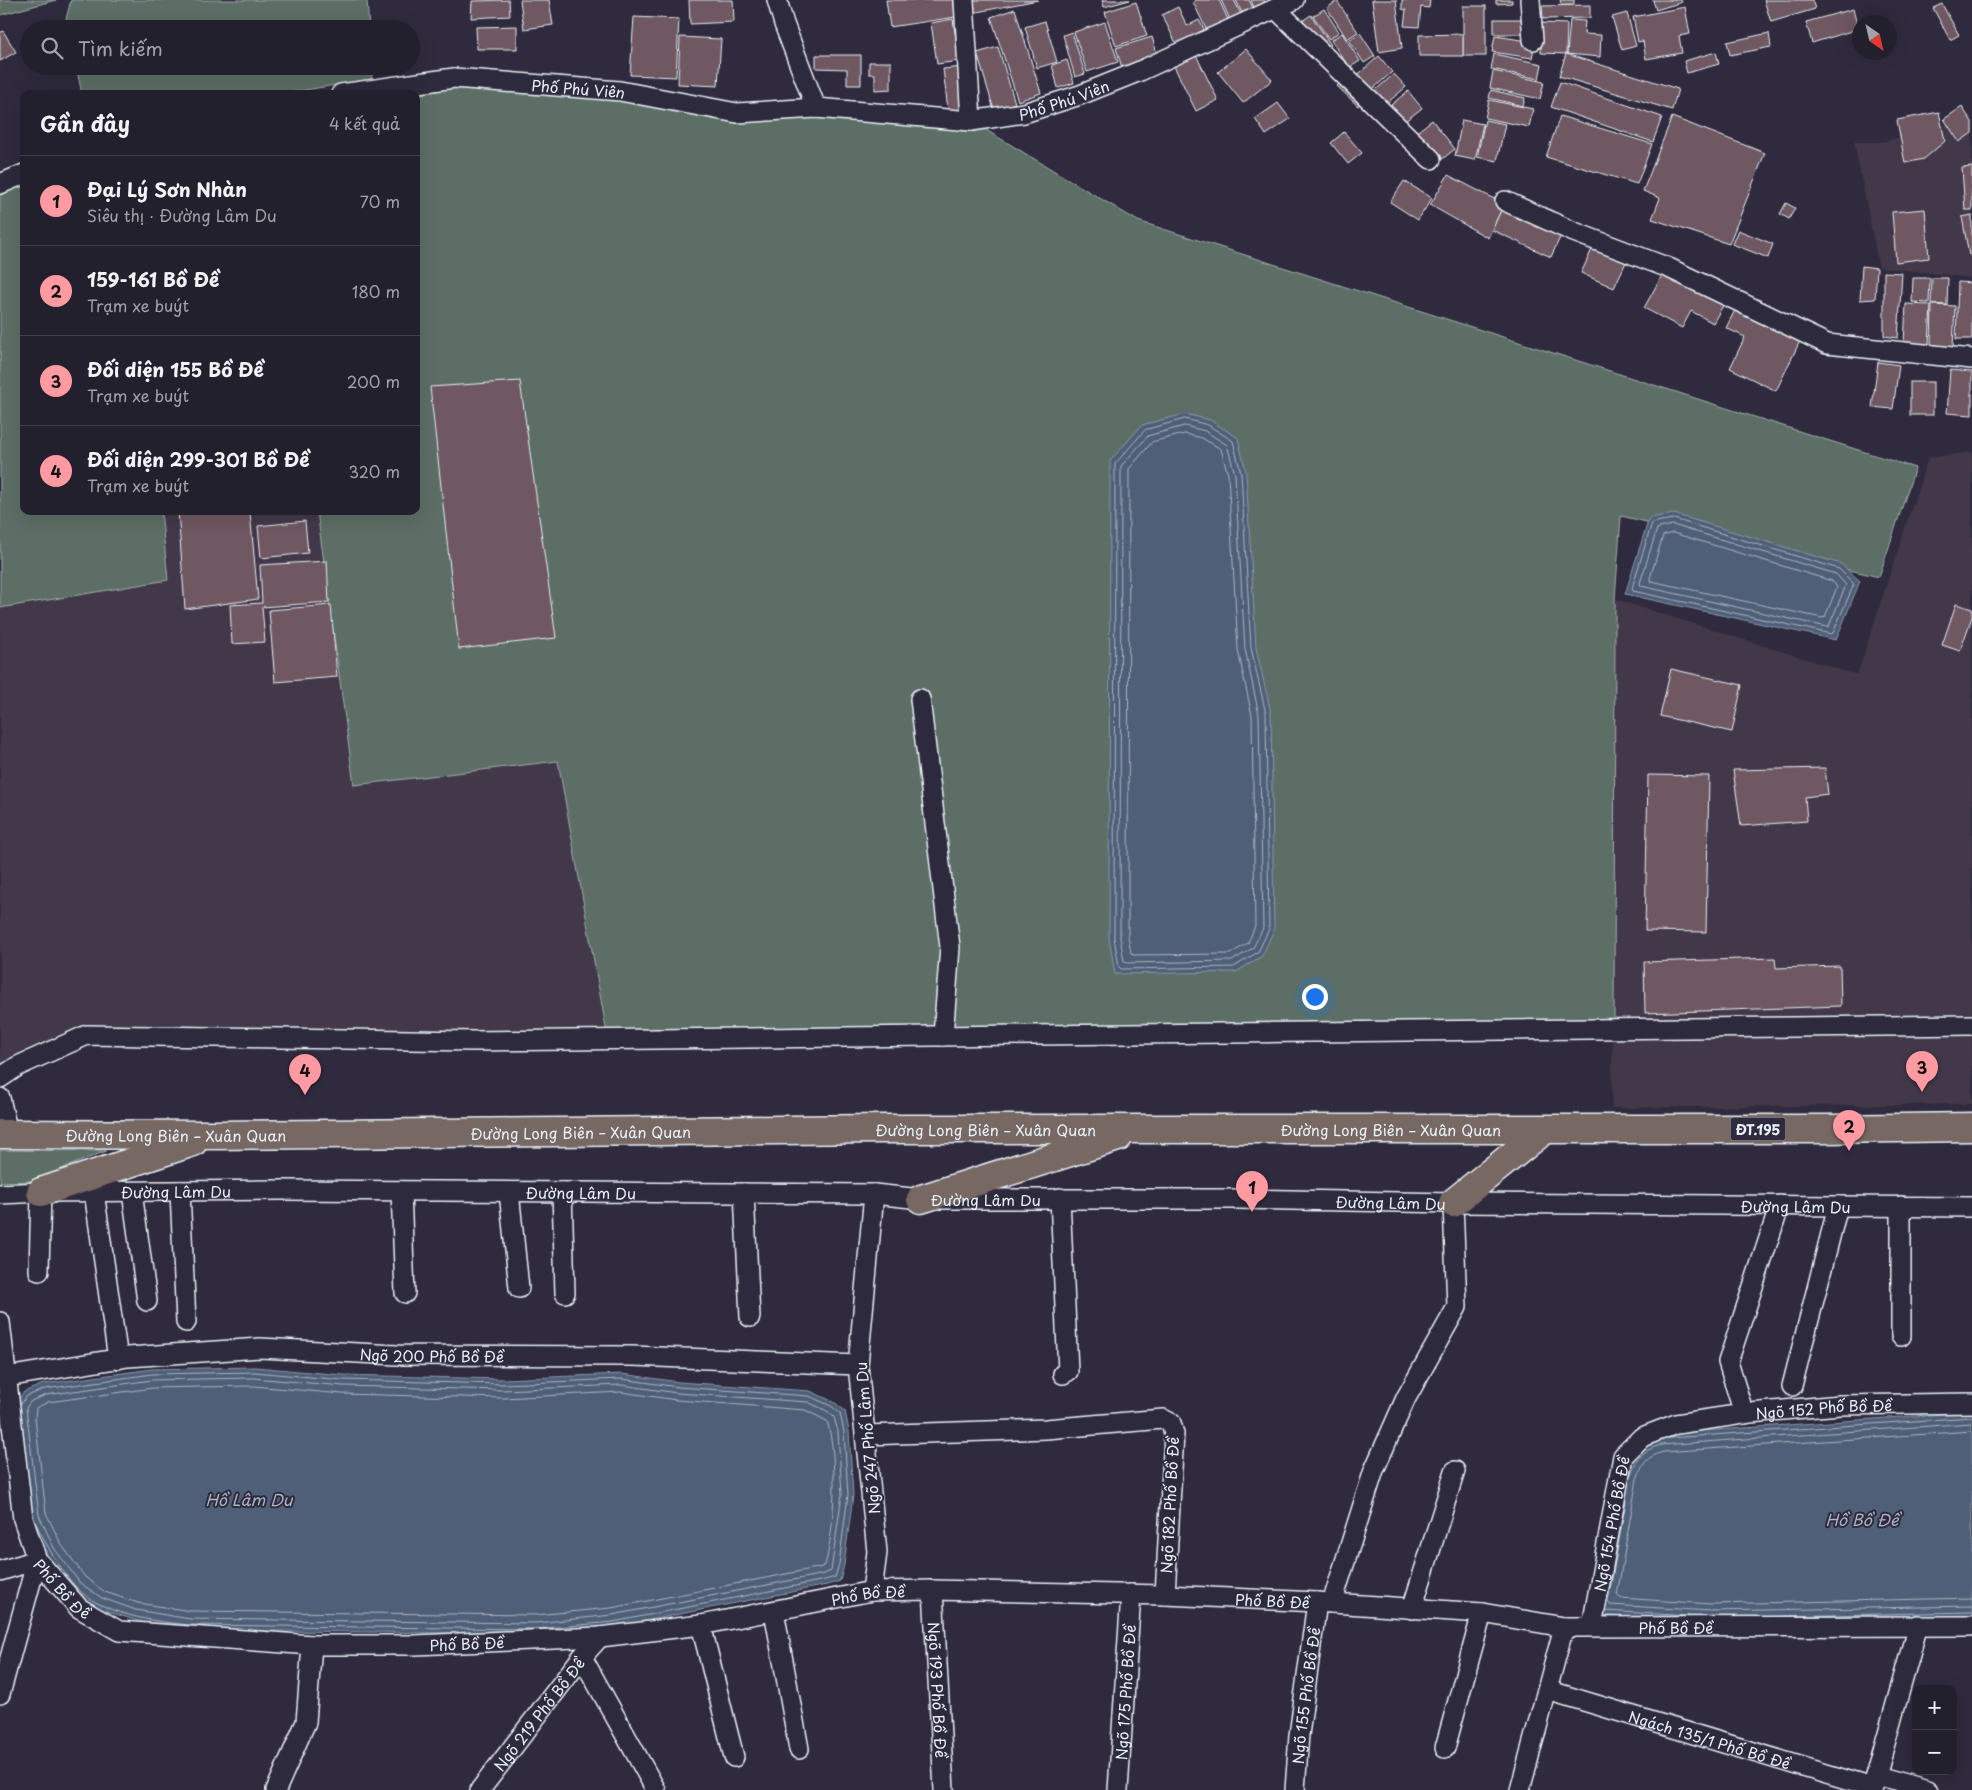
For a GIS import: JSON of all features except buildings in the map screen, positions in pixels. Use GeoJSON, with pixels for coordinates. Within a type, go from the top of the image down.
{"type":"FeatureCollection","features":[{"type":"Feature","properties":{"kind":"main road","name":"Đường Long Biên – Xuân Quan"},"geometry":{"type":"LineString","coordinates":[[4,1134],[216,1135],[1143,1129],[1407,1128],[1544,1130],[1972,1127]]}},
{"type":"Feature","properties":{"kind":"main road"},"geometry":{"type":"LineString","coordinates":[[921,1199],[1143,1129]]}},
{"type":"Feature","properties":{"kind":"main road"},"geometry":{"type":"LineString","coordinates":[[1453,1204],[1544,1130]]}},
{"type":"Feature","properties":{"kind":"main road"},"geometry":{"type":"LineString","coordinates":[[41,1192],[216,1135]]}},
{"type":"Feature","properties":{"kind":"street"},"geometry":{"type":"LineString","coordinates":[[777,0],[784,24],[816,108]]}},
{"type":"Feature","properties":{"kind":"street"},"geometry":{"type":"LineString","coordinates":[[964,0],[971,121]]}},
{"type":"Feature","properties":{"kind":"street","name":"Phố Phú Viên"},"geometry":{"type":"LineString","coordinates":[[368,90],[454,78],[620,91],[737,113],[816,108],[971,121],[1024,113],[1080,95],[1140,71],[1294,0]]}},
{"type":"Feature","properties":{"kind":"street"},"geometry":{"type":"LineString","coordinates":[[1530,0],[1533,40]]}},
{"type":"Feature","properties":{"kind":"street"},"geometry":{"type":"LineString","coordinates":[[1276,9],[1431,159]]}},
{"type":"Feature","properties":{"kind":"street"},"geometry":{"type":"LineString","coordinates":[[0,184],[20,176]]}},
{"type":"Feature","properties":{"kind":"street"},"geometry":{"type":"LineString","coordinates":[[1505,201],[1574,232],[1669,268],[1827,344],[1972,359]]}},
{"type":"Feature","properties":{"kind":"street"},"geometry":{"type":"LineString","coordinates":[[920,699],[950,947],[943,1036]]}},
{"type":"Feature","properties":{"kind":"street"},"geometry":{"type":"LineString","coordinates":[[0,1078],[18,1066],[87,1035],[473,1040],[1972,1026]]}},
{"type":"Feature","properties":{"kind":"street"},"geometry":{"type":"LineString","coordinates":[[0,1098],[4,1134]]}},
{"type":"Feature","properties":{"kind":"street"},"geometry":{"type":"LineString","coordinates":[[180,1191],[186,1322]]}},
{"type":"Feature","properties":{"kind":"street","name":"Đường Lâm Du"},"geometry":{"type":"LineString","coordinates":[[0,1194],[180,1191],[744,1193],[874,1194],[921,1199],[1060,1198],[1453,1204],[1972,1207]]}},
{"type":"Feature","properties":{"kind":"street"},"geometry":{"type":"LineString","coordinates":[[401,1191],[405,1293]]}},
{"type":"Feature","properties":{"kind":"street"},"geometry":{"type":"LineString","coordinates":[[39,1271],[41,1192]]}},
{"type":"Feature","properties":{"kind":"street"},"geometry":{"type":"LineString","coordinates":[[94,1192],[118,1359]]}},
{"type":"Feature","properties":{"kind":"street"},"geometry":{"type":"LineString","coordinates":[[132,1192],[147,1301]]}},
{"type":"Feature","properties":{"kind":"street"},"geometry":{"type":"LineString","coordinates":[[509,1192],[518,1288]]}},
{"type":"Feature","properties":{"kind":"street"},"geometry":{"type":"LineString","coordinates":[[562,1192],[565,1293]]}},
{"type":"Feature","properties":{"kind":"street"},"geometry":{"type":"LineString","coordinates":[[744,1193],[750,1317]]}},
{"type":"Feature","properties":{"kind":"street","name":"Ngõ 247 Phố Lâm Du"},"geometry":{"type":"LineString","coordinates":[[872,1592],[877,1552],[858,1365],[874,1194]]}},
{"type":"Feature","properties":{"kind":"street"},"geometry":{"type":"LineString","coordinates":[[1060,1198],[1068,1370],[1063,1374]]}},
{"type":"Feature","properties":{"kind":"street","name":"Ngõ 155 Phố Bồ Đề"},"geometry":{"type":"LineString","coordinates":[[1295,1790],[1299,1735],[1325,1603],[1374,1470],[1406,1398],[1457,1307],[1453,1204]]}},
{"type":"Feature","properties":{"kind":"street"},"geometry":{"type":"LineString","coordinates":[[1744,1414],[1728,1362],[1780,1205]]}},
{"type":"Feature","properties":{"kind":"street"},"geometry":{"type":"LineString","coordinates":[[1792,1386],[1838,1206]]}},
{"type":"Feature","properties":{"kind":"street"},"geometry":{"type":"LineString","coordinates":[[1900,1336],[1901,1206]]}},
{"type":"Feature","properties":{"kind":"street","name":"Phố Bồ Đề"},"geometry":{"type":"LineString","coordinates":[[0,1322],[22,1519],[36,1560],[78,1608],[119,1631],[312,1645],[415,1645],[600,1637],[701,1625],[872,1592],[933,1590],[1165,1595],[1325,1603],[1482,1613],[1564,1627],[1972,1626]]}},
{"type":"Feature","properties":{"kind":"street","name":"Ngõ 200 Phố Bồ Đề"},"geometry":{"type":"LineString","coordinates":[[6,1377],[118,1359],[260,1348],[397,1355],[633,1356],[858,1365]]}},
{"type":"Feature","properties":{"kind":"street","name":"Ngõ 152 Phố Bồ Đề"},"geometry":{"type":"LineString","coordinates":[[1676,1424],[1744,1414],[1840,1405],[1972,1403]]}},
{"type":"Feature","properties":{"kind":"street","name":"Ngõ 182 Phố Bồ Đề"},"geometry":{"type":"LineString","coordinates":[[866,1435],[1046,1429],[1163,1418],[1171,1422],[1174,1434],[1165,1595]]}},
{"type":"Feature","properties":{"kind":"street","name":"Ngõ 154 Phố Bồ Đề"},"geometry":{"type":"LineString","coordinates":[[1592,1626],[1623,1456],[1642,1437],[1676,1424]]}},
{"type":"Feature","properties":{"kind":"street"},"geometry":{"type":"LineString","coordinates":[[1412,1610],[1455,1471]]}},
{"type":"Feature","properties":{"kind":"street"},"geometry":{"type":"LineString","coordinates":[[0,1571],[36,1560]]}},
{"type":"Feature","properties":{"kind":"street"},"geometry":{"type":"LineString","coordinates":[[0,1694],[36,1560]]}},
{"type":"Feature","properties":{"kind":"street","name":"Ngõ 193 Phố Bồ Đề"},"geometry":{"type":"LineString","coordinates":[[933,1590],[944,1790]]}},
{"type":"Feature","properties":{"kind":"street","name":"Ngõ 175 Phố Bồ Đề"},"geometry":{"type":"LineString","coordinates":[[1118,1790],[1131,1594]]}},
{"type":"Feature","properties":{"kind":"street"},"geometry":{"type":"LineString","coordinates":[[774,1611],[799,1749]]}},
{"type":"Feature","properties":{"kind":"street"},"geometry":{"type":"LineString","coordinates":[[1445,1748],[1482,1613]]}},
{"type":"Feature","properties":{"kind":"street"},"geometry":{"type":"LineString","coordinates":[[701,1625],[734,1757]]}},
{"type":"Feature","properties":{"kind":"street"},"geometry":{"type":"LineString","coordinates":[[1874,1784],[1918,1625]]}},
{"type":"Feature","properties":{"kind":"street"},"geometry":{"type":"LineString","coordinates":[[1520,1790],[1564,1627]]}},
{"type":"Feature","properties":{"kind":"street","name":"Ngõ 219 Phố Bồ Đề"},"geometry":{"type":"LineString","coordinates":[[480,1790],[582,1657],[600,1637]]}},
{"type":"Feature","properties":{"kind":"street"},"geometry":{"type":"LineString","coordinates":[[276,1790],[306,1722],[312,1645]]}},
{"type":"Feature","properties":{"kind":"street"},"geometry":{"type":"LineString","coordinates":[[582,1657],[656,1790]]}},
{"type":"Feature","properties":{"kind":"street","name":"Ngách 135/1 Phố Bồ Đề"},"geometry":{"type":"LineString","coordinates":[[1547,1690],[1874,1784],[1928,1790]]}},
{"type":"Feature","properties":{"kind":"shaded area"},"geometry":{"type":"Polygon","coordinates":[[[1972,117],[1972,278],[1879,267],[1854,142],[1882,142],[1972,117]]]}},
{"type":"Feature","properties":{"kind":"shaded area"},"geometry":{"type":"Polygon","coordinates":[[[1972,452],[1972,1104],[1612,1108],[1615,599],[1857,675],[1928,458],[1972,452]]]}},
{"type":"Feature","properties":{"kind":"shaded area"},"geometry":{"type":"Polygon","coordinates":[[[161,515],[318,515],[354,785],[558,761],[608,1039],[82,1026],[0,1078],[0,608],[168,580],[161,515]]]}},
{"type":"Feature","properties":{"kind":"green space"},"geometry":{"type":"Polygon","coordinates":[[[0,0],[56,0],[0,15],[0,0]]]}},
{"type":"Feature","properties":{"kind":"green space"},"geometry":{"type":"Polygon","coordinates":[[[71,0],[367,0],[368,20],[66,20],[71,0]]]}},
{"type":"Feature","properties":{"kind":"green space"},"geometry":{"type":"Polygon","coordinates":[[[78,75],[372,75],[372,79],[305,90],[81,90],[78,75]]]}},
{"type":"Feature","properties":{"kind":"green space"},"geometry":{"type":"Polygon","coordinates":[[[454,78],[737,113],[971,121],[1138,221],[1915,468],[1879,577],[1621,516],[1615,599],[1614,1030],[608,1039],[558,761],[354,785],[318,515],[420,515],[420,90],[378,90],[454,78]]]}},
{"type":"Feature","properties":{"kind":"green space"},"geometry":{"type":"Polygon","coordinates":[[[20,175],[20,515],[161,515],[168,580],[0,608],[0,183],[20,175]]]}},
{"type":"Feature","properties":{"kind":"green space"},"geometry":{"type":"Polygon","coordinates":[[[0,1150],[106,1151],[32,1181],[0,1182],[0,1150]]]}},
{"type":"Feature","properties":{"kind":"water"},"geometry":{"type":"Polygon","coordinates":[[[1185,414],[1210,420],[1238,438],[1246,472],[1256,648],[1271,713],[1274,930],[1262,956],[1236,972],[1115,974],[1109,938],[1110,461],[1142,425],[1185,414]]]}},
{"type":"Feature","properties":{"kind":"water"},"geometry":{"type":"Polygon","coordinates":[[[1674,514],[1841,564],[1860,581],[1836,640],[1625,594],[1649,518],[1674,514]]]}},
{"type":"Feature","properties":{"kind":"water","name":"Hồ Lâm Du"},"geometry":{"type":"Polygon","coordinates":[[[255,1367],[343,1375],[503,1379],[622,1374],[679,1382],[810,1391],[834,1402],[845,1411],[849,1431],[853,1495],[844,1565],[840,1581],[614,1627],[536,1634],[190,1630],[147,1624],[97,1608],[72,1591],[45,1554],[28,1519],[14,1404],[24,1392],[43,1384],[152,1369],[255,1367]]]}},
{"type":"Feature","properties":{"kind":"water","name":"Hồ Bồ Đề"},"geometry":{"type":"Polygon","coordinates":[[[1972,1412],[1972,1617],[1710,1622],[1595,1615],[1628,1451],[1659,1434],[1972,1412]]]}},
{"type":"Feature","properties":{"kind":"place","name":"Đối diện 155 Bồ Đề"},"geometry":{"type":"Point","coordinates":[1922,1092]}},
{"type":"Feature","properties":{"kind":"place","name":"Đối diện 299-301 Bồ Đề"},"geometry":{"type":"Point","coordinates":[305,1095]}},
{"type":"Feature","properties":{"kind":"place","name":"159-161 Bồ Đề"},"geometry":{"type":"Point","coordinates":[1849,1151]}},
{"type":"Feature","properties":{"kind":"place","name":"Đại Lý Sơn Nhàn"},"geometry":{"type":"Point","coordinates":[1252,1212]}}]}
